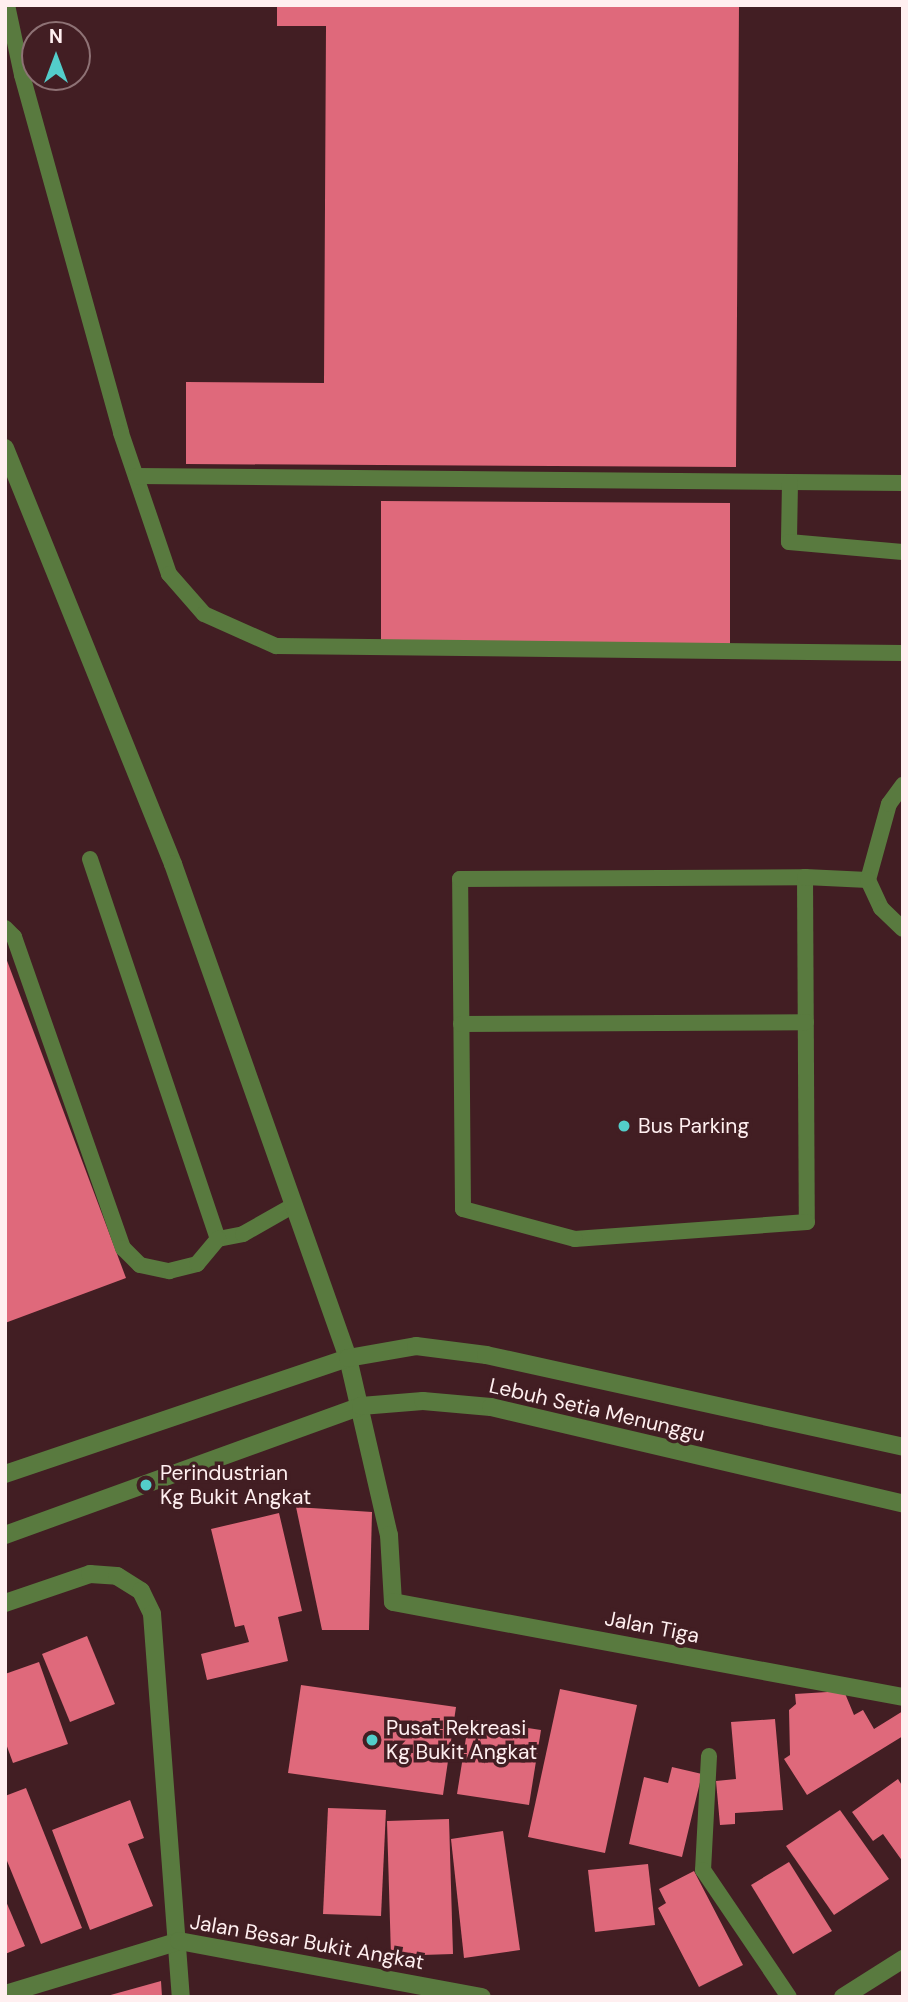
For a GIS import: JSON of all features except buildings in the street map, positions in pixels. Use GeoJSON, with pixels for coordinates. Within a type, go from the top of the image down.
{"type":"FeatureCollection","features":[{"type":"Feature","properties":{"kind":"street"},"geometry":{"type":"LineString","coordinates":[[5,448],[173,864],[348,1357],[361,1406]]}},
{"type":"Feature","properties":{"kind":"street","name":"Lebuh Setia Menunggu"},"geometry":{"type":"LineString","coordinates":[[5,1474],[348,1357],[416,1346],[486,1354],[903,1447]]}},
{"type":"Feature","properties":{"kind":"street","name":"Lebuh Setia Menunggu"},"geometry":{"type":"LineString","coordinates":[[5,1535],[361,1406],[423,1401],[491,1407],[903,1504]]}},
{"type":"Feature","properties":{"kind":"street","name":"Jalan Tiga"},"geometry":{"type":"LineString","coordinates":[[361,1406],[389,1535],[393,1602],[903,1697]]}},
{"type":"Feature","properties":{"kind":"street"},"geometry":{"type":"LineString","coordinates":[[5,1603],[90,1574],[117,1576],[141,1591],[152,1614],[179,1941],[181,1997]]}},
{"type":"Feature","properties":{"kind":"street","name":"Jalan Besar Bukit Angkat"},"geometry":{"type":"LineString","coordinates":[[5,1994],[179,1941],[482,1997]]}},
{"type":"Feature","properties":{"kind":"street"},"geometry":{"type":"LineString","coordinates":[[844,1997],[903,1959]]}},
{"type":"Feature","properties":{"kind":"lane"},"geometry":{"type":"LineString","coordinates":[[7,5],[22,75],[136,476],[169,574],[204,614],[276,646],[903,653]]}},
{"type":"Feature","properties":{"kind":"lane"},"geometry":{"type":"LineString","coordinates":[[136,476],[903,483]]}},
{"type":"Feature","properties":{"kind":"lane"},"geometry":{"type":"LineString","coordinates":[[790,482],[789,542],[903,552]]}},
{"type":"Feature","properties":{"kind":"lane"},"geometry":{"type":"LineString","coordinates":[[903,785],[889,804],[868,880],[881,908],[903,929]]}},
{"type":"Feature","properties":{"kind":"lane"},"geometry":{"type":"LineString","coordinates":[[90,859],[218,1239]]}},
{"type":"Feature","properties":{"kind":"lane"},"geometry":{"type":"LineString","coordinates":[[805,877],[807,1222],[575,1239],[463,1209],[460,879],[805,877],[868,880]]}},
{"type":"Feature","properties":{"kind":"lane"},"geometry":{"type":"LineString","coordinates":[[5,928],[14,937],[123,1248],[140,1265],[169,1271],[197,1264],[218,1239],[243,1234],[293,1205]]}},
{"type":"Feature","properties":{"kind":"lane"},"geometry":{"type":"LineString","coordinates":[[461,1024],[806,1022]]}},
{"type":"Feature","properties":{"kind":"lane"},"geometry":{"type":"LineString","coordinates":[[709,1756],[703,1870],[789,1997]]}},
{"type":"Feature","properties":{"kind":"place","name":"Bus Parking"},"geometry":{"type":"Point","coordinates":[624,1126]}},
{"type":"Feature","properties":{"kind":"place","name":"Perindustrian Kg Bukit Angkat"},"geometry":{"type":"Point","coordinates":[146,1485]}},
{"type":"Feature","properties":{"kind":"place","name":"Pusat Rekreasi Kg Bukit Angkat"},"geometry":{"type":"Point","coordinates":[372,1740]}}]}
